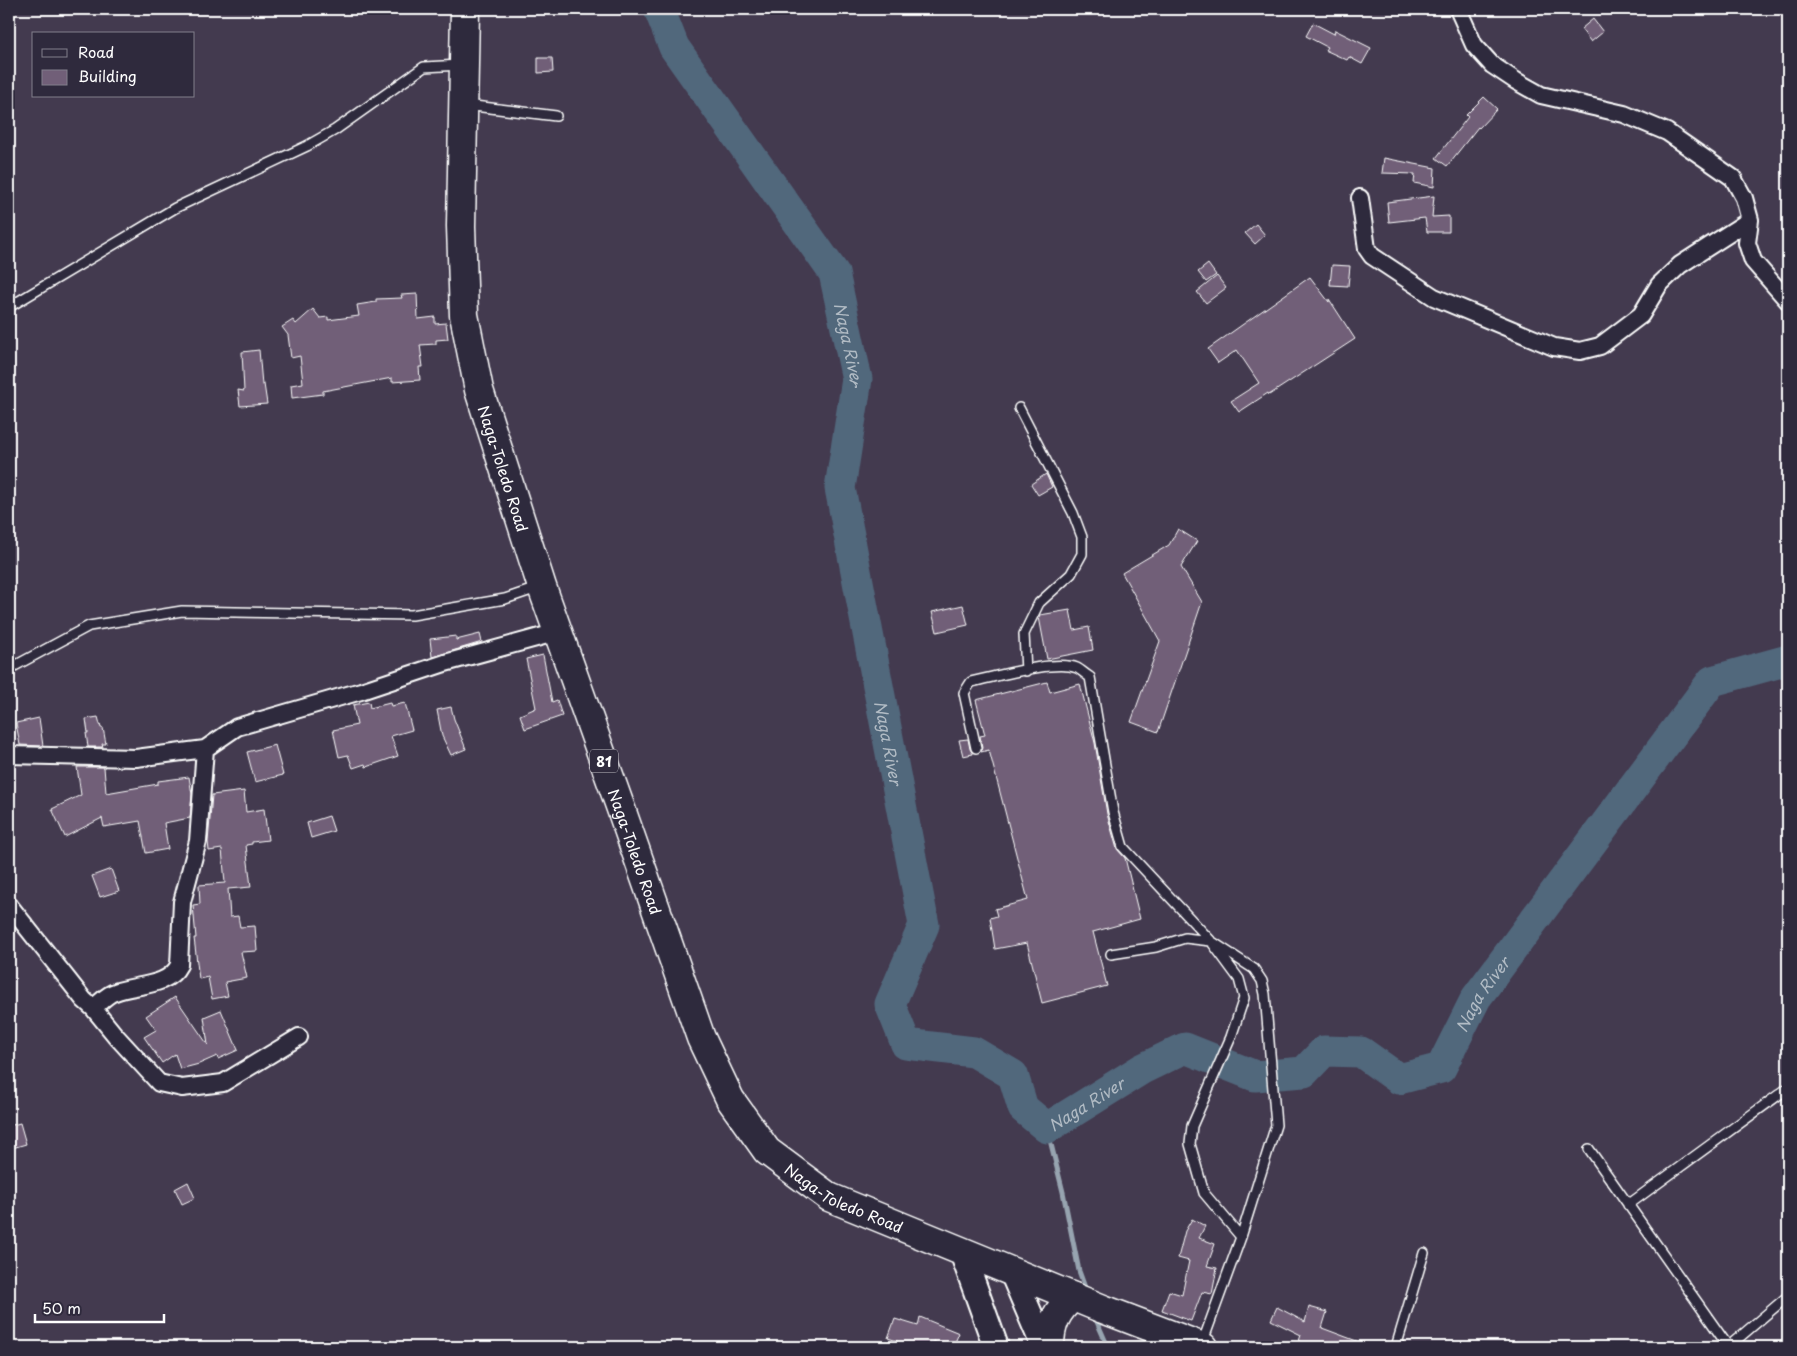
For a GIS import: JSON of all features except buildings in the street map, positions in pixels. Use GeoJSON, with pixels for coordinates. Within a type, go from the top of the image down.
{"type":"FeatureCollection","features":[{"type":"Feature","properties":{"kind":"highway","name":"Naga-Toledo Road"},"geometry":{"type":"LineString","coordinates":[[465,9],[461,226],[464,315],[480,390],[542,587],[701,1038],[730,1099],[768,1151],[829,1197],[1085,1302],[1202,1347]]}},
{"type":"Feature","properties":{"kind":"highway"},"geometry":{"type":"LineString","coordinates":[[1050,1347],[1051,1330],[1057,1314],[1085,1302]]}},
{"type":"Feature","properties":{"kind":"main road"},"geometry":{"type":"LineString","coordinates":[[962,1252],[996,1347]]}},
{"type":"Feature","properties":{"kind":"main road"},"geometry":{"type":"LineString","coordinates":[[1012,1272],[1044,1347]]}},
{"type":"Feature","properties":{"kind":"street"},"geometry":{"type":"LineString","coordinates":[[1458,9],[1474,45],[1492,65],[1516,81],[1541,95],[1624,114],[1667,132],[1733,178],[1744,198],[1750,220],[1747,243],[1753,262],[1788,301]]}},
{"type":"Feature","properties":{"kind":"street"},"geometry":{"type":"LineString","coordinates":[[1360,198],[1367,248],[1372,256],[1434,297],[1554,347],[1580,351],[1600,346],[1641,315],[1659,285],[1680,265],[1750,220]]}},
{"type":"Feature","properties":{"kind":"street"},"geometry":{"type":"LineString","coordinates":[[9,755],[136,758],[205,749],[237,727],[361,691],[445,663],[558,632]]}},
{"type":"Feature","properties":{"kind":"street"},"geometry":{"type":"LineString","coordinates":[[93,1008],[113,992],[167,979],[175,973],[179,965],[182,902],[198,841],[205,749]]}},
{"type":"Feature","properties":{"kind":"street"},"geometry":{"type":"LineString","coordinates":[[9,905],[84,1000],[159,1083],[182,1088],[224,1083],[299,1037]]}},
{"type":"Feature","properties":{"kind":"lane"},"geometry":{"type":"LineString","coordinates":[[9,307],[175,208],[307,146],[335,130],[424,67],[464,65]]}},
{"type":"Feature","properties":{"kind":"lane"},"geometry":{"type":"LineString","coordinates":[[463,104],[556,116]]}},
{"type":"Feature","properties":{"kind":"lane"},"geometry":{"type":"LineString","coordinates":[[1019,408],[1073,513],[1082,537],[1082,554],[1071,574],[1040,604],[1024,634],[1026,671]]}},
{"type":"Feature","properties":{"kind":"lane"},"geometry":{"type":"LineString","coordinates":[[9,669],[89,626],[182,611],[412,616],[505,599],[542,587]]}},
{"type":"Feature","properties":{"kind":"lane"},"geometry":{"type":"LineString","coordinates":[[976,748],[964,693],[971,682],[1047,666],[1077,668],[1090,677],[1113,812],[1123,847],[1211,942],[1239,979],[1244,998],[1231,1037],[1192,1126],[1190,1144],[1204,1193],[1241,1237]]}},
{"type":"Feature","properties":{"kind":"lane"},"geometry":{"type":"LineString","coordinates":[[1111,954],[1156,947],[1185,938],[1211,942],[1254,969],[1262,981],[1265,994],[1276,1125],[1241,1237],[1202,1347]]}},
{"type":"Feature","properties":{"kind":"lane"},"geometry":{"type":"LineString","coordinates":[[1628,1205],[1788,1088]]}},
{"type":"Feature","properties":{"kind":"lane"},"geometry":{"type":"LineString","coordinates":[[1589,1149],[1728,1347],[1788,1296]]}},
{"type":"Feature","properties":{"kind":"lane"},"geometry":{"type":"LineString","coordinates":[[1396,1347],[1424,1253]]}},
{"type":"Feature","properties":{"kind":"waterway","name":"Naga River"},"geometry":{"type":"LineString","coordinates":[[659,9],[674,47],[834,273],[857,379],[840,488],[924,925],[890,1004],[906,1044],[974,1052],[1013,1075],[1023,1108],[1047,1128],[1142,1069],[1185,1048],[1255,1076],[1304,1072],[1324,1051],[1361,1052],[1399,1079],[1441,1068],[1476,998],[1712,681],[1788,660]]}},
{"type":"Feature","properties":{"kind":"waterway"},"geometry":{"type":"LineString","coordinates":[[1047,1128],[1063,1192],[1079,1271],[1087,1293]]}},
{"type":"Feature","properties":{"kind":"waterway"},"geometry":{"type":"LineString","coordinates":[[1094,1315],[1108,1347]]}}]}
